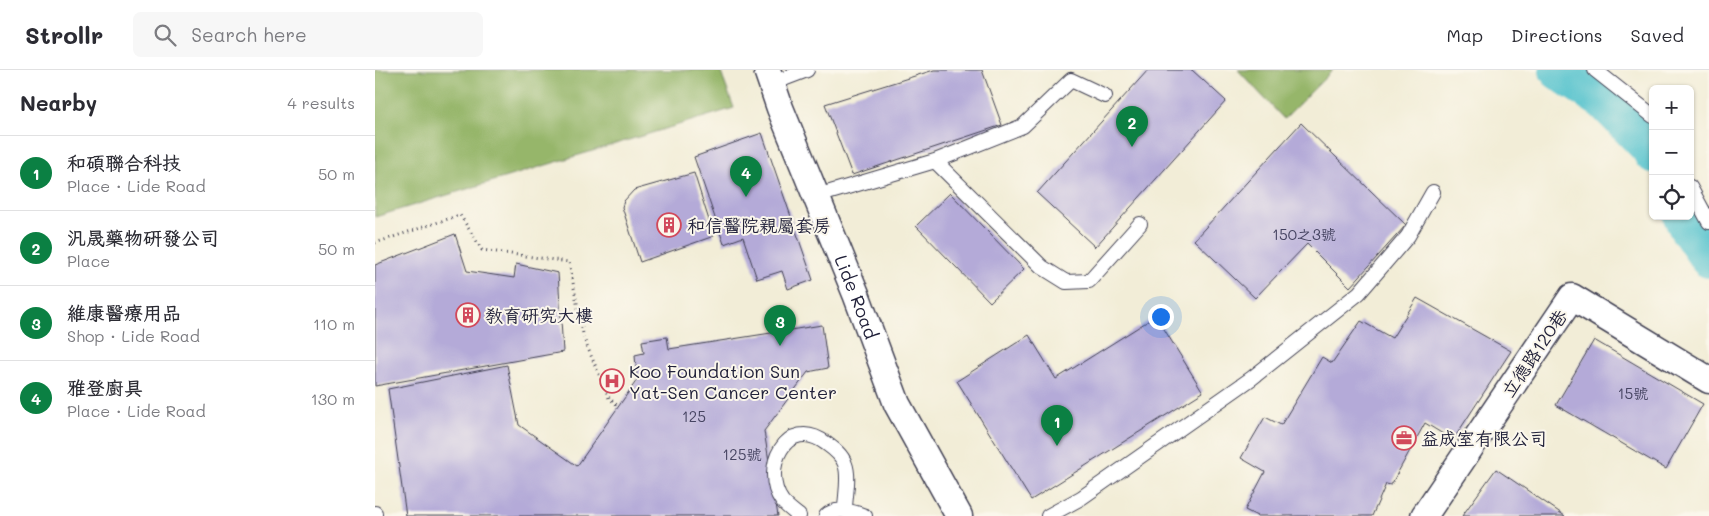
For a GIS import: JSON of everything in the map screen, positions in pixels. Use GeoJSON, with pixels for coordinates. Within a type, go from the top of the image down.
{"type":"FeatureCollection","features":[{"type":"Feature","properties":{"kind":"street","name":"Lide Road"},"geometry":{"type":"LineString","coordinates":[[770,77],[856,294],[897,404],[959,516]]}},
{"type":"Feature","properties":{"kind":"street","name":"立德路120巷"},"geometry":{"type":"LineString","coordinates":[[1423,516],[1573,297],[1709,380]]}},
{"type":"Feature","properties":{"kind":"lane"},"geometry":{"type":"LineString","coordinates":[[770,77],[807,70]]}},
{"type":"Feature","properties":{"kind":"lane"},"geometry":{"type":"LineString","coordinates":[[1595,70],[1649,113]]}},
{"type":"Feature","properties":{"kind":"lane"},"geometry":{"type":"LineString","coordinates":[[817,196],[935,161],[1023,126],[1071,80],[1105,96]]}},
{"type":"Feature","properties":{"kind":"lane"},"geometry":{"type":"LineString","coordinates":[[935,161],[1043,267],[1066,282],[1089,281],[1140,224]]}},
{"type":"Feature","properties":{"kind":"lane"},"geometry":{"type":"LineString","coordinates":[[1048,516],[1081,498],[1252,378],[1359,293],[1408,236],[1433,192]]}},
{"type":"Feature","properties":{"kind":"lane"},"geometry":{"type":"LineString","coordinates":[[1694,194],[1709,222]]}},
{"type":"Feature","properties":{"kind":"lane"},"geometry":{"type":"LineString","coordinates":[[799,516],[781,500],[776,486],[775,466],[779,453],[787,442],[799,434],[812,436],[824,441],[838,451],[845,464],[847,481],[845,510]]}},
{"type":"Feature","properties":{"kind":"lane"},"geometry":{"type":"LineString","coordinates":[[826,516],[829,513],[845,510],[865,516]]}},
{"type":"Feature","properties":{"kind":"path"},"geometry":{"type":"LineString","coordinates":[[375,243],[460,215],[482,250],[569,262],[584,340],[609,398],[619,407]]}},
{"type":"Feature","properties":{"kind":"green space"},"geometry":{"type":"Polygon","coordinates":[[[375,70],[720,70],[734,108],[375,217],[375,70]]]}},
{"type":"Feature","properties":{"kind":"green space"},"geometry":{"type":"Polygon","coordinates":[[[1238,70],[1333,70],[1284,119],[1238,70]]]}},
{"type":"Feature","properties":{"kind":"building"},"geometry":{"type":"Polygon","coordinates":[[[934,70],[982,70],[1002,125],[852,175],[825,104],[934,70]]]}},
{"type":"Feature","properties":{"kind":"building"},"geometry":{"type":"Polygon","coordinates":[[[1148,70],[1192,70],[1226,101],[1095,247],[1037,193],[1148,70]]]}},
{"type":"Feature","properties":{"kind":"building"},"geometry":{"type":"Polygon","coordinates":[[[1301,123],[1406,225],[1350,287],[1307,244],[1255,298],[1194,240],[1301,123]]]}},
{"type":"Feature","properties":{"kind":"building"},"geometry":{"type":"Polygon","coordinates":[[[762,133],[813,280],[788,289],[782,271],[757,279],[743,237],[724,244],[694,157],[762,133]]]}},
{"type":"Feature","properties":{"kind":"building","name":"和信醫院親屬套房"},"geometry":{"type":"Polygon","coordinates":[[[694,173],[714,236],[640,262],[622,207],[624,201],[634,190],[694,173]]]}},
{"type":"Feature","properties":{"kind":"building"},"geometry":{"type":"Polygon","coordinates":[[[950,193],[1024,269],[990,302],[916,226],[950,193]]]}},
{"type":"Feature","properties":{"kind":"building","name":"教育研究大樓"},"geometry":{"type":"Polygon","coordinates":[[[455,234],[467,271],[514,278],[516,264],[558,273],[563,352],[375,386],[375,265],[455,234]]]}},
{"type":"Feature","properties":{"kind":"building"},"geometry":{"type":"Polygon","coordinates":[[[1417,298],[1511,351],[1453,440],[1425,423],[1391,485],[1386,484],[1372,516],[1257,516],[1245,510],[1265,472],[1241,458],[1265,417],[1281,425],[1322,357],[1332,363],[1361,321],[1392,338],[1417,298]]]}},
{"type":"Feature","properties":{"kind":"building"},"geometry":{"type":"Polygon","coordinates":[[[1156,316],[1203,392],[1031,500],[957,381],[1029,335],[1056,379],[1156,316]]]}},
{"type":"Feature","properties":{"kind":"building"},"geometry":{"type":"Polygon","coordinates":[[[822,325],[828,368],[808,372],[764,431],[778,516],[406,516],[388,389],[507,365],[519,425],[577,466],[637,380],[635,355],[644,353],[642,341],[667,337],[669,349],[822,325]]]}},
{"type":"Feature","properties":{"kind":"building"},"geometry":{"type":"Polygon","coordinates":[[[1594,340],[1703,404],[1666,469],[1556,405],[1594,340]]]}},
{"type":"Feature","properties":{"kind":"building"},"geometry":{"type":"Polygon","coordinates":[[[1496,469],[1565,516],[1462,516],[1496,469]]]}},
{"type":"Feature","properties":{"kind":"waterway"},"geometry":{"type":"LineString","coordinates":[[1559,70],[1604,100],[1649,146]]}},
{"type":"Feature","properties":{"kind":"waterway"},"geometry":{"type":"LineString","coordinates":[[1685,220],[1709,258]]}},
{"type":"Feature","properties":{"kind":"place","name":"汎晟藥物研發公司"},"geometry":{"type":"Point","coordinates":[1132,147]}},
{"type":"Feature","properties":{"kind":"place","name":"雅登廚具"},"geometry":{"type":"Point","coordinates":[746,197]}},
{"type":"Feature","properties":{"kind":"place","name":"和信醫院親屬套房"},"geometry":{"type":"Point","coordinates":[669,225]}},
{"type":"Feature","properties":{"kind":"place","name":"教育研究大樓"},"geometry":{"type":"Point","coordinates":[468,315]}},
{"type":"Feature","properties":{"kind":"place","name":"維康醫療用品"},"geometry":{"type":"Point","coordinates":[780,346]}},
{"type":"Feature","properties":{"kind":"place","name":"Koo Foundation Sun Yat-Sen Cancer Center"},"geometry":{"type":"Point","coordinates":[612,381]}},
{"type":"Feature","properties":{"kind":"place","name":"益成室有限公司"},"geometry":{"type":"Point","coordinates":[1404,438]}},
{"type":"Feature","properties":{"kind":"place","name":"和碩聯合科技"},"geometry":{"type":"Point","coordinates":[1057,446]}}]}
